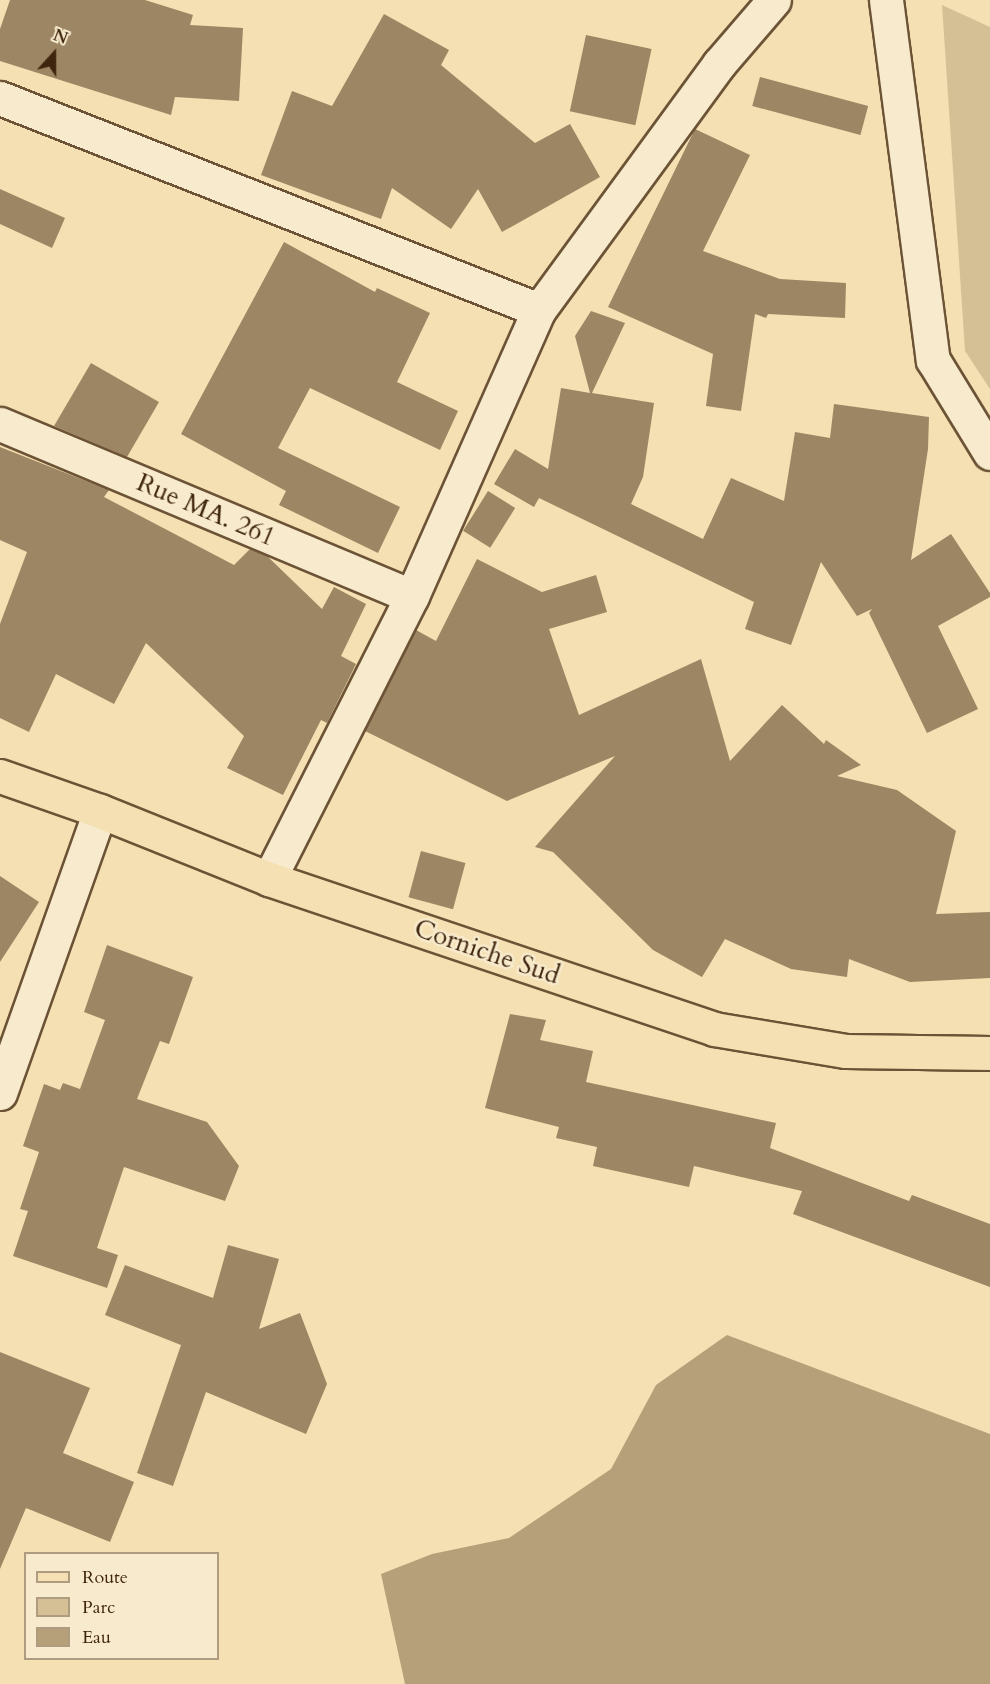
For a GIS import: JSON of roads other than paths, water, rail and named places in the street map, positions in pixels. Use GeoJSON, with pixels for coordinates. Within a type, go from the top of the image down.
{"type":"FeatureCollection","features":[{"type":"Feature","properties":{"kind":"main road","name":"Corniche Sud"},"geometry":{"type":"LineString","coordinates":[[0,776],[100,811],[269,879],[714,1029],[846,1051],[990,1053]]}},
{"type":"Feature","properties":{"kind":"street"},"geometry":{"type":"LineString","coordinates":[[269,879],[412,596],[539,310],[719,64],[774,0]]}},
{"type":"Feature","properties":{"kind":"street"},"geometry":{"type":"LineString","coordinates":[[886,0],[933,360],[990,453]]}},
{"type":"Feature","properties":{"kind":"street"},"geometry":{"type":"LineString","coordinates":[[0,98],[539,310]]}},
{"type":"Feature","properties":{"kind":"street","name":"Rue MA. 261"},"geometry":{"type":"LineString","coordinates":[[0,424],[412,596]]}},
{"type":"Feature","properties":{"kind":"street"},"geometry":{"type":"LineString","coordinates":[[0,1093],[100,811]]}},
{"type":"Feature","properties":{"kind":"water"},"geometry":{"type":"Polygon","coordinates":[[[727,1335],[990,1434],[990,1684],[405,1684],[381,1574],[432,1554],[509,1538],[611,1469],[656,1385],[727,1335]]]}}]}
